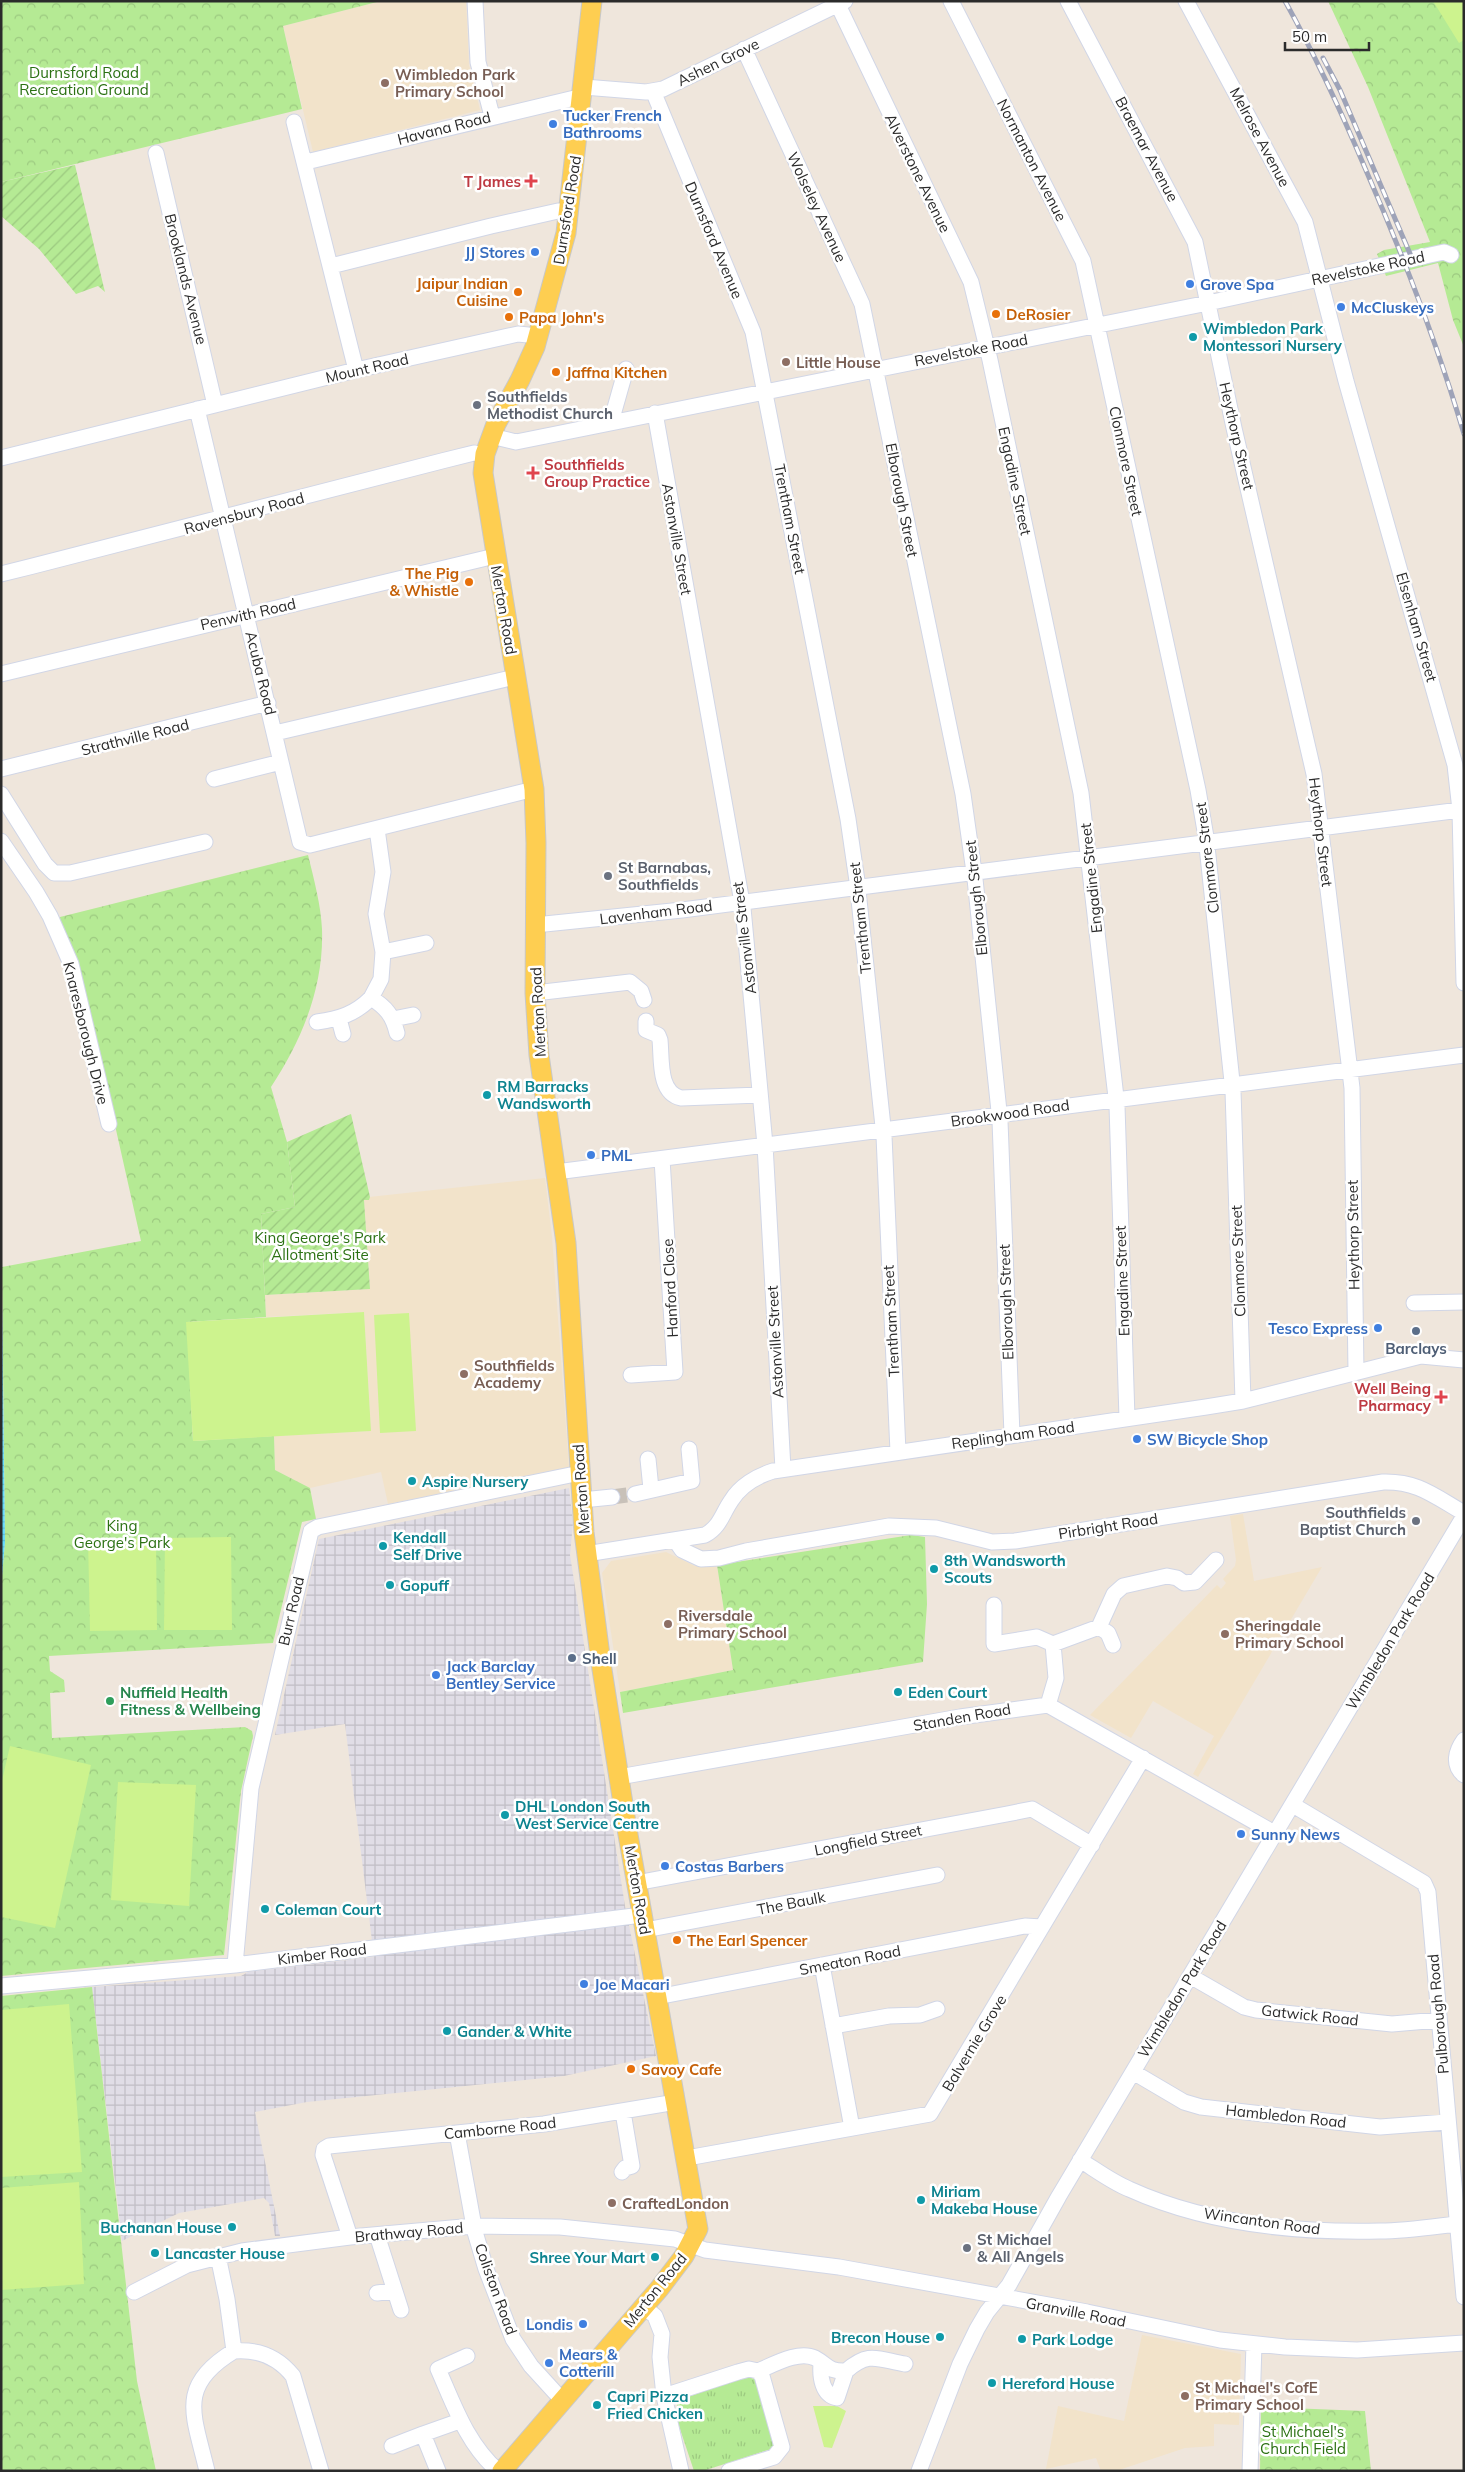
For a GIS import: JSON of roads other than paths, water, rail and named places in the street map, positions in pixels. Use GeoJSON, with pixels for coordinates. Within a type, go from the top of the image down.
{"type":"FeatureCollection","features":[{"type":"Feature","properties":{"kind":"main road","name":"Durnsford Road"},"geometry":{"type":"LineString","coordinates":[[491,436],[530,361],[559,261],[569,211],[592,1]]}},
{"type":"Feature","properties":{"kind":"main road","name":"Merton Road"},"geometry":{"type":"LineString","coordinates":[[491,436],[483,465],[483,485],[534,789],[536,843],[535,993],[539,1055],[566,1243],[586,1554],[636,1883],[687,2158],[698,2228],[692,2244],[659,2289],[502,2471]]}},
{"type":"Feature","properties":{"kind":"street"},"geometry":{"type":"LineString","coordinates":[[475,1],[478,62],[492,116]]}},
{"type":"Feature","properties":{"kind":"street","name":"Normanton Avenue"},"geometry":{"type":"LineString","coordinates":[[951,1],[1083,261],[1097,324]]}},
{"type":"Feature","properties":{"kind":"street","name":"Braemar Avenue"},"geometry":{"type":"LineString","coordinates":[[1068,1],[1189,228],[1195,242],[1208,303]]}},
{"type":"Feature","properties":{"kind":"street","name":"Melrose Avenue"},"geometry":{"type":"LineString","coordinates":[[1186,1],[1305,222],[1318,279]]}},
{"type":"Feature","properties":{"kind":"street","name":"Ashen Grove"},"geometry":{"type":"LineString","coordinates":[[583,91],[653,91],[841,3]]}},
{"type":"Feature","properties":{"kind":"street","name":"Alverstone Avenue"},"geometry":{"type":"LineString","coordinates":[[841,3],[971,282],[987,347]]}},
{"type":"Feature","properties":{"kind":"street","name":"Wolseley Avenue"},"geometry":{"type":"LineString","coordinates":[[744,49],[862,304],[876,369]]}},
{"type":"Feature","properties":{"kind":"street","name":"Havana Road"},"geometry":{"type":"LineString","coordinates":[[306,162],[492,116],[583,91]]}},
{"type":"Feature","properties":{"kind":"street","name":"Durnsford Avenue"},"geometry":{"type":"LineString","coordinates":[[653,91],[753,332],[766,391]]}},
{"type":"Feature","properties":{"kind":"street"},"geometry":{"type":"LineString","coordinates":[[294,122],[306,162],[356,370]]}},
{"type":"Feature","properties":{"kind":"street","name":"Brooklands Avenue"},"geometry":{"type":"LineString","coordinates":[[156,153],[215,405]]}},
{"type":"Feature","properties":{"kind":"street"},"geometry":{"type":"LineString","coordinates":[[331,266],[491,226],[558,211],[569,211]]}},
{"type":"Feature","properties":{"kind":"street","name":"Revelstoke Road"},"geometry":{"type":"LineString","coordinates":[[491,436],[516,442],[1208,303],[1422,256],[1444,252],[1451,255]]}},
{"type":"Feature","properties":{"kind":"street","name":"Elsenham Street"},"geometry":{"type":"LineString","coordinates":[[1318,279],[1448,737],[1457,776],[1460,810],[1464,983]]}},
{"type":"Feature","properties":{"kind":"street","name":"Heythorp Street"},"geometry":{"type":"LineString","coordinates":[[1208,303],[1314,774],[1350,1070],[1356,1372]]}},
{"type":"Feature","properties":{"kind":"street","name":"Clonmore Street"},"geometry":{"type":"LineString","coordinates":[[1097,324],[1198,790],[1206,843],[1233,1085],[1243,1400]]}},
{"type":"Feature","properties":{"kind":"street","name":"Mount Road"},"geometry":{"type":"LineString","coordinates":[[1,458],[356,370],[518,334],[538,336]]}},
{"type":"Feature","properties":{"kind":"street","name":"Engadine Street"},"geometry":{"type":"LineString","coordinates":[[987,347],[1081,793],[1116,1099],[1127,1418]]}},
{"type":"Feature","properties":{"kind":"street"},"geometry":{"type":"LineString","coordinates":[[611,422],[626,369]]}},
{"type":"Feature","properties":{"kind":"street","name":"Elborough Street"},"geometry":{"type":"LineString","coordinates":[[876,369],[963,794],[974,873],[999,1115],[1012,1435]]}},
{"type":"Feature","properties":{"kind":"street","name":"Trentham Street"},"geometry":{"type":"LineString","coordinates":[[766,391],[848,819],[858,888],[883,1130],[898,1452]]}},
{"type":"Feature","properties":{"kind":"street","name":"Acuba Road"},"geometry":{"type":"LineString","coordinates":[[197,409],[268,703],[298,838],[302,844],[310,845],[377,829]]}},
{"type":"Feature","properties":{"kind":"street","name":"Astonville Street"},"geometry":{"type":"LineString","coordinates":[[655,413],[741,902],[765,1145],[783,1469]]}},
{"type":"Feature","properties":{"kind":"street","name":"Ravensbury Road"},"geometry":{"type":"LineString","coordinates":[[1,574],[224,519],[474,452],[485,455]]}},
{"type":"Feature","properties":{"kind":"street","name":"Penwith Road"},"geometry":{"type":"LineString","coordinates":[[1,674],[494,556]]}},
{"type":"Feature","properties":{"kind":"street"},"geometry":{"type":"LineString","coordinates":[[275,733],[515,677]]}},
{"type":"Feature","properties":{"kind":"street","name":"Strathville Road"},"geometry":{"type":"LineString","coordinates":[[1,769],[268,703]]}},
{"type":"Feature","properties":{"kind":"street"},"geometry":{"type":"LineString","coordinates":[[214,779],[281,762]]}},
{"type":"Feature","properties":{"kind":"street"},"geometry":{"type":"LineString","coordinates":[[317,1022],[339,1019],[353,1013],[371,998],[381,979],[383,952],[376,914],[384,872],[377,829],[534,789]]}},
{"type":"Feature","properties":{"kind":"street"},"geometry":{"type":"LineString","coordinates":[[1,794],[45,864],[54,873],[70,873],[205,842]]}},
{"type":"Feature","properties":{"kind":"street","name":"Lavenham Road"},"geometry":{"type":"LineString","coordinates":[[535,925],[638,916],[1460,810]]}},
{"type":"Feature","properties":{"kind":"street","name":"Knaresborough Drive"},"geometry":{"type":"LineString","coordinates":[[1,841],[6,856],[50,916],[71,964],[109,1124]]}},
{"type":"Feature","properties":{"kind":"street"},"geometry":{"type":"LineString","coordinates":[[383,952],[426,943]]}},
{"type":"Feature","properties":{"kind":"street"},"geometry":{"type":"LineString","coordinates":[[535,993],[630,982],[641,991],[644,1000]]}},
{"type":"Feature","properties":{"kind":"street"},"geometry":{"type":"LineString","coordinates":[[371,998],[386,1009],[395,1026],[413,1015]]}},
{"type":"Feature","properties":{"kind":"street"},"geometry":{"type":"LineString","coordinates":[[339,1019],[343,1034]]}},
{"type":"Feature","properties":{"kind":"street"},"geometry":{"type":"LineString","coordinates":[[646,1021],[646,1030],[658,1035],[660,1040],[665,1086],[671,1094],[681,1098],[760,1095]]}},
{"type":"Feature","properties":{"kind":"street","name":"Brookwood Road"},"geometry":{"type":"LineString","coordinates":[[556,1172],[1464,1054]]}},
{"type":"Feature","properties":{"kind":"street","name":"Hanford Close"},"geometry":{"type":"LineString","coordinates":[[631,1375],[675,1372],[662,1158]]}},
{"type":"Feature","properties":{"kind":"street"},"geometry":{"type":"LineString","coordinates":[[1414,1303],[1464,1302]]}},
{"type":"Feature","properties":{"kind":"street","name":"Replingham Road"},"geometry":{"type":"LineString","coordinates":[[705,1535],[718,1525],[731,1501],[742,1488],[763,1474],[783,1469],[1243,1400],[1421,1356],[1464,1360]]}},
{"type":"Feature","properties":{"kind":"street"},"geometry":{"type":"LineString","coordinates":[[635,1494],[692,1481],[689,1450]]}},
{"type":"Feature","properties":{"kind":"street"},"geometry":{"type":"LineString","coordinates":[[648,1459],[651,1489]]}},
{"type":"Feature","properties":{"kind":"street","name":"Burr Road"},"geometry":{"type":"LineString","coordinates":[[235,1965],[251,1788],[310,1531],[318,1526],[580,1473]]}},
{"type":"Feature","properties":{"kind":"street","name":"Pirbright Road"},"geometry":{"type":"LineString","coordinates":[[675,1540],[682,1550],[701,1559],[719,1558],[746,1551],[889,1526],[936,1528],[992,1542],[1015,1541],[1383,1482],[1402,1482],[1417,1486],[1464,1514]]}},
{"type":"Feature","properties":{"kind":"street"},"geometry":{"type":"LineString","coordinates":[[582,1500],[612,1497]]}},
{"type":"Feature","properties":{"kind":"street","name":"Wimbledon Park Road"},"geometry":{"type":"LineString","coordinates":[[919,2471],[960,2364],[985,2314],[1009,2285],[1080,2160],[1293,1804],[1459,1534],[1464,1514]]}},
{"type":"Feature","properties":{"kind":"street"},"geometry":{"type":"LineString","coordinates":[[586,1554],[705,1535]]}},
{"type":"Feature","properties":{"kind":"street","name":"Pirbright Road"},"geometry":{"type":"LineString","coordinates":[[705,1535],[714,1549],[746,1551]]}},
{"type":"Feature","properties":{"kind":"street"},"geometry":{"type":"LineString","coordinates":[[994,1605],[994,1644],[1037,1637],[1053,1644],[1099,1627],[1114,1594],[1123,1586],[1167,1576],[1177,1578],[1184,1583],[1195,1582],[1216,1560]]}},
{"type":"Feature","properties":{"kind":"street"},"geometry":{"type":"LineString","coordinates":[[1099,1627],[1108,1633],[1113,1645]]}},
{"type":"Feature","properties":{"kind":"street"},"geometry":{"type":"LineString","coordinates":[[1053,1644],[1056,1678],[1048,1705],[1276,1834]]}},
{"type":"Feature","properties":{"kind":"street","name":"Standen Road"},"geometry":{"type":"LineString","coordinates":[[619,1777],[960,1717],[1048,1705]]}},
{"type":"Feature","properties":{"kind":"street"},"geometry":{"type":"LineString","coordinates":[[1464,1740],[1456,1751],[1456,1762],[1464,1775]]}},
{"type":"Feature","properties":{"kind":"street","name":"Balvernie Grove"},"geometry":{"type":"LineString","coordinates":[[687,2158],[930,2114],[1143,1758]]}},
{"type":"Feature","properties":{"kind":"street","name":"Pulborough Road"},"geometry":{"type":"LineString","coordinates":[[1293,1804],[1424,1883],[1428,1892],[1456,2224],[1464,2297]]}},
{"type":"Feature","properties":{"kind":"street","name":"Longfield Street"},"geometry":{"type":"LineString","coordinates":[[636,1883],[1007,1814],[1027,1808],[1032,1808],[1092,1845]]}},
{"type":"Feature","properties":{"kind":"street","name":"The Baulk"},"geometry":{"type":"LineString","coordinates":[[643,1922],[937,1876]]}},
{"type":"Feature","properties":{"kind":"street","name":"Kimber Road"},"geometry":{"type":"LineString","coordinates":[[1,1986],[235,1965],[643,1922]]}},
{"type":"Feature","properties":{"kind":"street","name":"Smeaton Road"},"geometry":{"type":"LineString","coordinates":[[657,1997],[1025,1926],[1042,1927]]}},
{"type":"Feature","properties":{"kind":"street"},"geometry":{"type":"LineString","coordinates":[[822,1965],[852,2128]]}},
{"type":"Feature","properties":{"kind":"street","name":"Gatwick Road"},"geometry":{"type":"LineString","coordinates":[[1190,1976],[1244,2007],[1256,2010],[1392,2024],[1439,2020]]}},
{"type":"Feature","properties":{"kind":"street"},"geometry":{"type":"LineString","coordinates":[[833,2026],[889,2016],[920,2015],[937,2010]]}},
{"type":"Feature","properties":{"kind":"street","name":"Hambledon Road"},"geometry":{"type":"LineString","coordinates":[[1133,2072],[1184,2102],[1201,2107],[1380,2127],[1447,2122]]}},
{"type":"Feature","properties":{"kind":"street","name":"Camborne Road"},"geometry":{"type":"LineString","coordinates":[[350,2237],[323,2155],[324,2149],[329,2146],[544,2124],[676,2102]]}},
{"type":"Feature","properties":{"kind":"street"},"geometry":{"type":"LineString","coordinates":[[622,2172],[625,2168],[632,2166],[623,2112]]}},
{"type":"Feature","properties":{"kind":"street","name":"Coliston Road"},"geometry":{"type":"LineString","coordinates":[[457,2134],[474,2226],[486,2269],[513,2339],[532,2366],[562,2400]]}},
{"type":"Feature","properties":{"kind":"street","name":"Wincanton Road"},"geometry":{"type":"LineString","coordinates":[[1080,2160],[1141,2194],[1186,2209],[1236,2221],[1313,2230],[1381,2231],[1456,2224]]}},
{"type":"Feature","properties":{"kind":"street","name":"Brathway Road"},"geometry":{"type":"LineString","coordinates":[[134,2292],[187,2265],[218,2256],[350,2237],[474,2226],[560,2226],[629,2233],[692,2244]]}},
{"type":"Feature","properties":{"kind":"street"},"geometry":{"type":"LineString","coordinates":[[377,2235],[393,2291],[401,2310]]}},
{"type":"Feature","properties":{"kind":"street","name":"Granville Road"},"geometry":{"type":"LineString","coordinates":[[692,2244],[705,2250],[830,2266],[1087,2312],[1185,2334],[1254,2344],[1357,2350],[1464,2344]]}},
{"type":"Feature","properties":{"kind":"street"},"geometry":{"type":"LineString","coordinates":[[218,2256],[227,2299],[234,2351]]}},
{"type":"Feature","properties":{"kind":"street"},"geometry":{"type":"LineString","coordinates":[[377,2292],[393,2291]]}},
{"type":"Feature","properties":{"kind":"street"},"geometry":{"type":"LineString","coordinates":[[644,2306],[655,2316],[662,2334],[660,2358],[664,2396],[681,2471]]}},
{"type":"Feature","properties":{"kind":"street"},"geometry":{"type":"LineString","coordinates":[[1250,2471],[1254,2344]]}},
{"type":"Feature","properties":{"kind":"street"},"geometry":{"type":"LineString","coordinates":[[207,2471],[193,2413],[194,2397],[203,2374],[211,2366],[234,2351],[246,2350],[267,2355],[286,2368],[293,2376],[321,2471]]}},
{"type":"Feature","properties":{"kind":"street"},"geometry":{"type":"LineString","coordinates":[[467,2356],[438,2369],[481,2456],[498,2471]]}},
{"type":"Feature","properties":{"kind":"street"},"geometry":{"type":"LineString","coordinates":[[664,2396],[738,2372],[749,2369],[758,2371],[784,2360],[802,2356],[816,2358],[828,2369],[846,2371]]}},
{"type":"Feature","properties":{"kind":"street"},"geometry":{"type":"LineString","coordinates":[[821,2364],[826,2392],[830,2397],[837,2398],[846,2371],[859,2359],[867,2357],[905,2364]]}},
{"type":"Feature","properties":{"kind":"street"},"geometry":{"type":"LineString","coordinates":[[729,2471],[774,2457],[782,2447],[762,2376],[758,2371]]}},
{"type":"Feature","properties":{"kind":"street"},"geometry":{"type":"LineString","coordinates":[[392,2446],[454,2423]]}},
{"type":"Feature","properties":{"kind":"street"},"geometry":{"type":"LineString","coordinates":[[423,2434],[438,2471]]}},
{"type":"Feature","properties":{"kind":"water"},"geometry":{"type":"Polygon","coordinates":[[[1,1225],[5,1542],[1,1587],[1,1225]]]}},
{"type":"Feature","properties":{"kind":"tunnel"},"geometry":{"type":"LineString","coordinates":[[612,1497],[635,1494]]}},
{"type":"Feature","properties":{"kind":"railway"},"geometry":{"type":"LineString","coordinates":[[1285,1],[1337,104],[1393,233],[1431,333],[1464,434]]}},
{"type":"Feature","properties":{"kind":"railway"},"geometry":{"type":"LineString","coordinates":[[1323,58],[1340,90],[1414,263]]}},
{"type":"Feature","properties":{"kind":"place","name":"Wimbledon Park Primary School"},"geometry":{"type":"Point","coordinates":[385,83]}},
{"type":"Feature","properties":{"kind":"place","name":"Tucker French Bathrooms"},"geometry":{"type":"Point","coordinates":[553,124]}},
{"type":"Feature","properties":{"kind":"place","name":"T James"},"geometry":{"type":"Point","coordinates":[531,181]}},
{"type":"Feature","properties":{"kind":"place","name":"JJ Stores"},"geometry":{"type":"Point","coordinates":[535,252]}},
{"type":"Feature","properties":{"kind":"place","name":"Grove Spa"},"geometry":{"type":"Point","coordinates":[1190,284]}},
{"type":"Feature","properties":{"kind":"place","name":"Jaipur Indian Cuisine"},"geometry":{"type":"Point","coordinates":[518,292]}},
{"type":"Feature","properties":{"kind":"place","name":"McCluskeys"},"geometry":{"type":"Point","coordinates":[1341,307]}},
{"type":"Feature","properties":{"kind":"place","name":"DeRosier"},"geometry":{"type":"Point","coordinates":[996,314]}},
{"type":"Feature","properties":{"kind":"place","name":"Papa John's"},"geometry":{"type":"Point","coordinates":[509,317]}},
{"type":"Feature","properties":{"kind":"place","name":"Wimbledon Park Montessori Nursery"},"geometry":{"type":"Point","coordinates":[1193,337]}},
{"type":"Feature","properties":{"kind":"place","name":"Little House"},"geometry":{"type":"Point","coordinates":[786,362]}},
{"type":"Feature","properties":{"kind":"place","name":"Jaffna Kitchen"},"geometry":{"type":"Point","coordinates":[556,372]}},
{"type":"Feature","properties":{"kind":"place","name":"Southfields Methodist Church"},"geometry":{"type":"Point","coordinates":[477,405]}},
{"type":"Feature","properties":{"kind":"place","name":"Southfields Group Practice"},"geometry":{"type":"Point","coordinates":[533,473]}},
{"type":"Feature","properties":{"kind":"place","name":"The Pig & Whistle"},"geometry":{"type":"Point","coordinates":[469,582]}},
{"type":"Feature","properties":{"kind":"place","name":"St Barnabas, Southfields"},"geometry":{"type":"Point","coordinates":[608,876]}},
{"type":"Feature","properties":{"kind":"place","name":"RM Barracks Wandsworth"},"geometry":{"type":"Point","coordinates":[487,1095]}},
{"type":"Feature","properties":{"kind":"place","name":"PML"},"geometry":{"type":"Point","coordinates":[591,1155]}},
{"type":"Feature","properties":{"kind":"place","name":"Tesco Express"},"geometry":{"type":"Point","coordinates":[1378,1328]}},
{"type":"Feature","properties":{"kind":"place","name":"Barclays"},"geometry":{"type":"Point","coordinates":[1416,1331]}},
{"type":"Feature","properties":{"kind":"place","name":"Southfields Academy"},"geometry":{"type":"Point","coordinates":[464,1374]}},
{"type":"Feature","properties":{"kind":"place","name":"Well Being Pharmacy"},"geometry":{"type":"Point","coordinates":[1441,1397]}},
{"type":"Feature","properties":{"kind":"place","name":"SW Bicycle Shop"},"geometry":{"type":"Point","coordinates":[1137,1439]}},
{"type":"Feature","properties":{"kind":"place","name":"Aspire Nursery"},"geometry":{"type":"Point","coordinates":[412,1481]}},
{"type":"Feature","properties":{"kind":"place","name":"Southfields Baptist Church"},"geometry":{"type":"Point","coordinates":[1416,1521]}},
{"type":"Feature","properties":{"kind":"place","name":"Kendall Self Drive"},"geometry":{"type":"Point","coordinates":[383,1546]}},
{"type":"Feature","properties":{"kind":"place","name":"8th Wandsworth Scouts"},"geometry":{"type":"Point","coordinates":[934,1569]}},
{"type":"Feature","properties":{"kind":"place","name":"Gopuff"},"geometry":{"type":"Point","coordinates":[390,1585]}},
{"type":"Feature","properties":{"kind":"place","name":"Riversdale Primary School"},"geometry":{"type":"Point","coordinates":[668,1624]}},
{"type":"Feature","properties":{"kind":"place","name":"Sheringdale Primary School"},"geometry":{"type":"Point","coordinates":[1225,1634]}},
{"type":"Feature","properties":{"kind":"place","name":"Shell"},"geometry":{"type":"Point","coordinates":[572,1658]}},
{"type":"Feature","properties":{"kind":"place","name":"Jack Barclay Bentley Service"},"geometry":{"type":"Point","coordinates":[436,1675]}},
{"type":"Feature","properties":{"kind":"place","name":"Eden Court"},"geometry":{"type":"Point","coordinates":[898,1692]}},
{"type":"Feature","properties":{"kind":"place","name":"Nuffield Health Fitness & Wellbeing"},"geometry":{"type":"Point","coordinates":[110,1701]}},
{"type":"Feature","properties":{"kind":"place","name":"DHL London South West Service Centre"},"geometry":{"type":"Point","coordinates":[505,1815]}},
{"type":"Feature","properties":{"kind":"place","name":"Sunny News"},"geometry":{"type":"Point","coordinates":[1241,1834]}},
{"type":"Feature","properties":{"kind":"place","name":"Costas Barbers"},"geometry":{"type":"Point","coordinates":[665,1866]}},
{"type":"Feature","properties":{"kind":"place","name":"Coleman Court"},"geometry":{"type":"Point","coordinates":[265,1909]}},
{"type":"Feature","properties":{"kind":"place","name":"The Earl Spencer"},"geometry":{"type":"Point","coordinates":[677,1940]}},
{"type":"Feature","properties":{"kind":"place","name":"Joe Macari"},"geometry":{"type":"Point","coordinates":[584,1984]}},
{"type":"Feature","properties":{"kind":"place","name":"Gander & White"},"geometry":{"type":"Point","coordinates":[447,2031]}},
{"type":"Feature","properties":{"kind":"place","name":"Savoy Cafe"},"geometry":{"type":"Point","coordinates":[631,2069]}},
{"type":"Feature","properties":{"kind":"place","name":"Miriam Makeba House"},"geometry":{"type":"Point","coordinates":[921,2200]}},
{"type":"Feature","properties":{"kind":"place","name":"CraftedLondon"},"geometry":{"type":"Point","coordinates":[612,2203]}},
{"type":"Feature","properties":{"kind":"place","name":"Buchanan House"},"geometry":{"type":"Point","coordinates":[232,2227]}},
{"type":"Feature","properties":{"kind":"place","name":"St Michael & All Angels"},"geometry":{"type":"Point","coordinates":[967,2248]}},
{"type":"Feature","properties":{"kind":"place","name":"Lancaster House"},"geometry":{"type":"Point","coordinates":[155,2253]}},
{"type":"Feature","properties":{"kind":"place","name":"Shree Your Mart"},"geometry":{"type":"Point","coordinates":[655,2257]}},
{"type":"Feature","properties":{"kind":"place","name":"Londis"},"geometry":{"type":"Point","coordinates":[583,2324]}},
{"type":"Feature","properties":{"kind":"place","name":"Brecon House"},"geometry":{"type":"Point","coordinates":[940,2337]}},
{"type":"Feature","properties":{"kind":"place","name":"Park Lodge"},"geometry":{"type":"Point","coordinates":[1022,2339]}},
{"type":"Feature","properties":{"kind":"place","name":"Mears & Cotterill"},"geometry":{"type":"Point","coordinates":[549,2363]}},
{"type":"Feature","properties":{"kind":"place","name":"Hereford House"},"geometry":{"type":"Point","coordinates":[992,2383]}},
{"type":"Feature","properties":{"kind":"place","name":"St Michael's CofE Primary School"},"geometry":{"type":"Point","coordinates":[1185,2396]}},
{"type":"Feature","properties":{"kind":"place","name":"Capri Pizza Fried Chicken"},"geometry":{"type":"Point","coordinates":[597,2405]}},
{"type":"Feature","properties":{"kind":"park label","name":"Durnsford Road Recreation Ground"},"geometry":{"type":"Point","coordinates":[84,80]}},
{"type":"Feature","properties":{"kind":"park label","name":"King George's Park Allotment Site"},"geometry":{"type":"Point","coordinates":[320,1246]}},
{"type":"Feature","properties":{"kind":"park label","name":"King George's Park"},"geometry":{"type":"Point","coordinates":[122,1534]}},
{"type":"Feature","properties":{"kind":"park label","name":"St Michael's Church Field"},"geometry":{"type":"Point","coordinates":[1303,2440]}}]}
